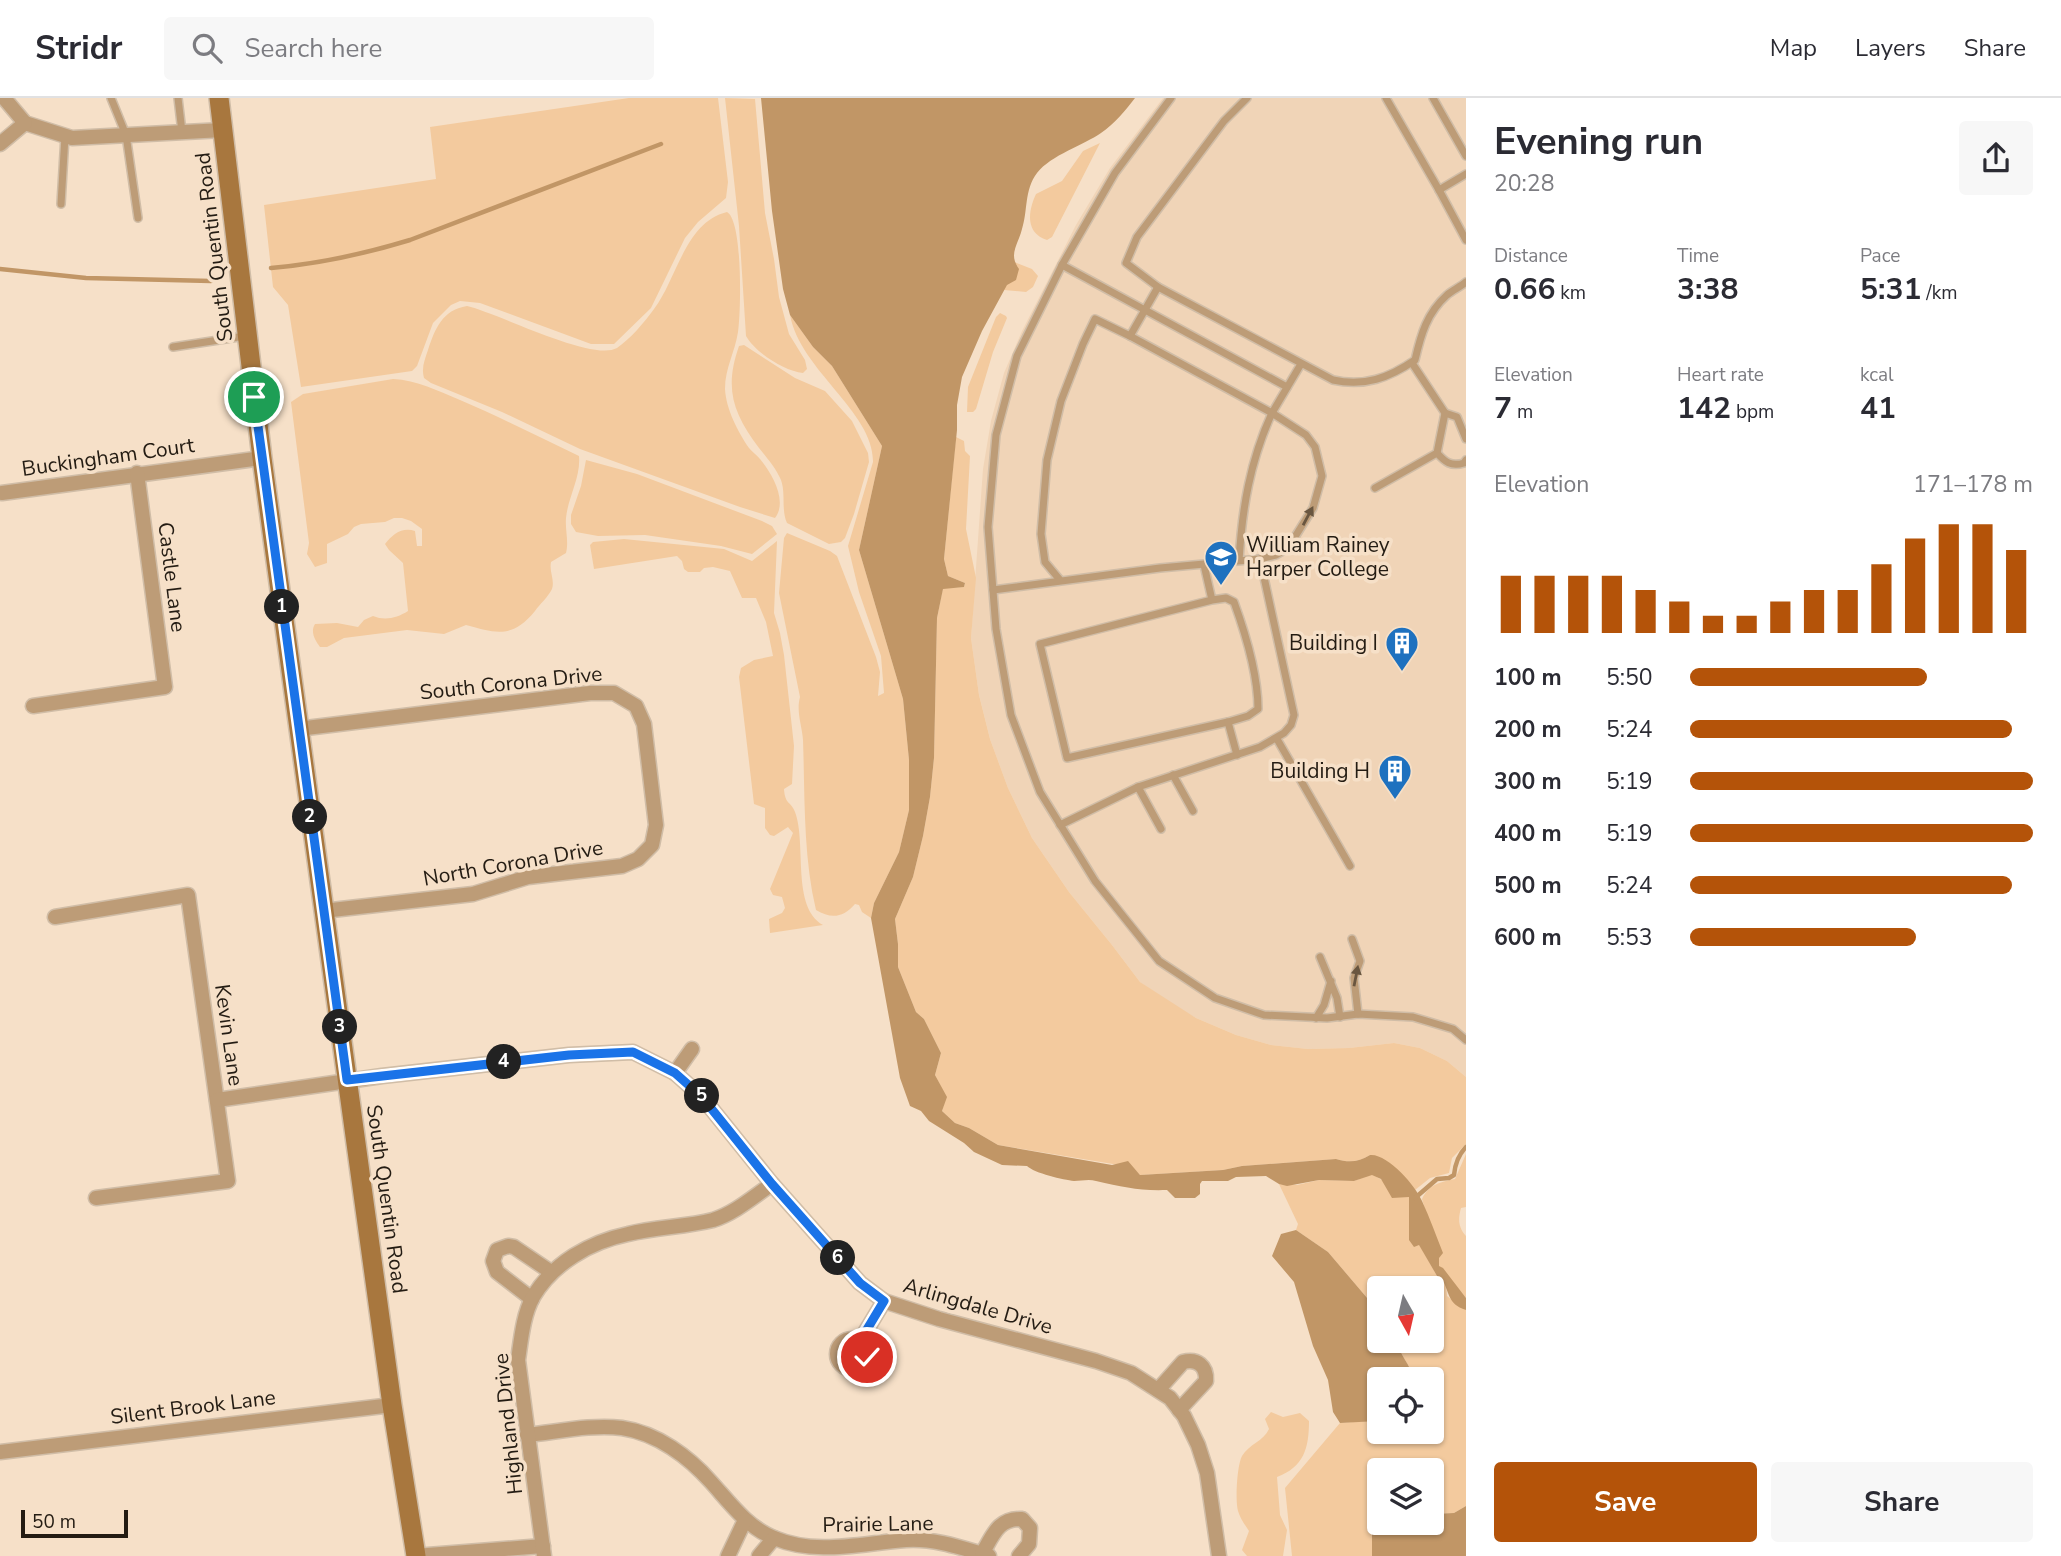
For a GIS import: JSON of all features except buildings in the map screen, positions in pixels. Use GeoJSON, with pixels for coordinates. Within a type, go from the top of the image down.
{"type":"FeatureCollection","features":[{"type":"Feature","properties":{"kind":"main road","name":"South Quentin Road"},"geometry":{"type":"LineString","coordinates":[[219,98],[298,729],[392,1405],[416,1556]]}},
{"type":"Feature","properties":{"kind":"street"},"geometry":{"type":"LineString","coordinates":[[4,98],[25,123],[72,138],[223,130]]}},
{"type":"Feature","properties":{"kind":"street"},"geometry":{"type":"LineString","coordinates":[[0,144],[25,123]]}},
{"type":"Feature","properties":{"kind":"street","name":"Buckingham Court"},"geometry":{"type":"LineString","coordinates":[[2,493],[262,458]]}},
{"type":"Feature","properties":{"kind":"street","name":"Castle Lane"},"geometry":{"type":"LineString","coordinates":[[33,706],[165,687],[137,473]]}},
{"type":"Feature","properties":{"kind":"street","name":"South Corona Drive"},"geometry":{"type":"LineString","coordinates":[[298,729],[590,693],[614,693],[636,705],[644,724],[654,793]]}},
{"type":"Feature","properties":{"kind":"street","name":"North Corona Drive"},"geometry":{"type":"LineString","coordinates":[[323,911],[473,894],[528,877],[622,866],[638,859],[652,845],[656,825],[654,793]]}},
{"type":"Feature","properties":{"kind":"street","name":"Kevin Lane"},"geometry":{"type":"LineString","coordinates":[[55,917],[188,895],[228,1181],[96,1198]]}},
{"type":"Feature","properties":{"kind":"street"},"geometry":{"type":"LineString","coordinates":[[675,1073],[692,1049]]}},
{"type":"Feature","properties":{"kind":"street","name":"Arlingdale Drive"},"geometry":{"type":"LineString","coordinates":[[217,1100],[347,1080],[569,1055],[633,1052],[675,1073],[702,1097],[772,1184],[860,1283],[884,1301],[939,1320],[1096,1361],[1131,1373],[1170,1398],[1198,1445],[1207,1473],[1219,1556]]}},
{"type":"Feature","properties":{"kind":"street","name":"Highland Drive"},"geometry":{"type":"LineString","coordinates":[[416,1556],[544,1551],[518,1360],[522,1331],[532,1299],[551,1272],[595,1244],[626,1234],[713,1219],[743,1206],[772,1184]]}},
{"type":"Feature","properties":{"kind":"street"},"geometry":{"type":"LineString","coordinates":[[532,1299],[497,1272],[493,1261],[497,1250],[514,1247],[551,1272]]}},
{"type":"Feature","properties":{"kind":"street"},"geometry":{"type":"LineString","coordinates":[[860,1341],[884,1301]]}},
{"type":"Feature","properties":{"kind":"street"},"geometry":{"type":"LineString","coordinates":[[1158,1390],[1183,1362],[1195,1361],[1200,1364],[1204,1369],[1206,1381],[1179,1410]]}},
{"type":"Feature","properties":{"kind":"street","name":"Silent Brook Lane"},"geometry":{"type":"LineString","coordinates":[[0,1452],[392,1405]]}},
{"type":"Feature","properties":{"kind":"street","name":"Prairie Lane"},"geometry":{"type":"LineString","coordinates":[[527,1435],[623,1428],[653,1438],[678,1450],[703,1473],[745,1520],[774,1538],[801,1545],[843,1549],[908,1540],[952,1545],[985,1555],[998,1526],[1010,1518],[1023,1519],[1030,1528],[1030,1544],[1019,1556]]}},
{"type":"Feature","properties":{"kind":"street"},"geometry":{"type":"LineString","coordinates":[[727,1556],[745,1520]]}},
{"type":"Feature","properties":{"kind":"street"},"geometry":{"type":"LineString","coordinates":[[759,1556],[774,1538]]}},
{"type":"Feature","properties":{"kind":"lane"},"geometry":{"type":"LineString","coordinates":[[111,98],[126,135],[138,218]]}},
{"type":"Feature","properties":{"kind":"lane"},"geometry":{"type":"LineString","coordinates":[[178,98],[182,133]]}},
{"type":"Feature","properties":{"kind":"lane"},"geometry":{"type":"LineString","coordinates":[[1171,98],[1115,173],[1062,265],[1017,356],[996,435],[988,527],[996,629],[1011,715],[1040,792],[1095,881],[1159,961],[1215,998],[1264,1015],[1316,1018],[1359,1014],[1413,1017],[1453,1029],[1466,1040]]}},
{"type":"Feature","properties":{"kind":"lane"},"geometry":{"type":"LineString","coordinates":[[1247,98],[1224,121],[1137,237],[1126,263],[1158,288],[1333,380],[1352,384],[1371,383],[1412,363],[1428,318],[1449,293],[1466,282]]}},
{"type":"Feature","properties":{"kind":"lane"},"geometry":{"type":"LineString","coordinates":[[1386,98],[1466,240]]}},
{"type":"Feature","properties":{"kind":"lane"},"geometry":{"type":"LineString","coordinates":[[1433,98],[1466,156]]}},
{"type":"Feature","properties":{"kind":"lane"},"geometry":{"type":"LineString","coordinates":[[61,204],[65,136]]}},
{"type":"Feature","properties":{"kind":"lane"},"geometry":{"type":"LineString","coordinates":[[1439,190],[1466,174]]}},
{"type":"Feature","properties":{"kind":"lane"},"geometry":{"type":"LineString","coordinates":[[1062,265],[1287,387]]}},
{"type":"Feature","properties":{"kind":"lane"},"geometry":{"type":"LineString","coordinates":[[1130,336],[1158,288]]}},
{"type":"Feature","properties":{"kind":"lane"},"geometry":{"type":"LineString","coordinates":[[993,590],[1276,555],[1288,548],[1297,537],[1312,508],[1322,476],[1315,447],[1306,435],[1272,413],[1096,319],[1083,344],[1061,401],[1047,460],[1041,534],[1045,562],[1060,580]]}},
{"type":"Feature","properties":{"kind":"lane"},"geometry":{"type":"LineString","coordinates":[[173,347],[247,336]]}},
{"type":"Feature","properties":{"kind":"lane"},"geometry":{"type":"LineString","coordinates":[[1412,363],[1445,413],[1457,417],[1466,439]]}},
{"type":"Feature","properties":{"kind":"lane"},"geometry":{"type":"LineString","coordinates":[[1239,561],[1241,527],[1251,467],[1272,413],[1301,364]]}},
{"type":"Feature","properties":{"kind":"lane"},"geometry":{"type":"LineString","coordinates":[[1375,488],[1437,453],[1445,413]]}},
{"type":"Feature","properties":{"kind":"lane"},"geometry":{"type":"LineString","coordinates":[[1437,453],[1446,464],[1457,465],[1466,460]]}},
{"type":"Feature","properties":{"kind":"lane"},"geometry":{"type":"LineString","coordinates":[[1060,825],[1138,787],[1277,739],[1291,725],[1294,715],[1260,559]]}},
{"type":"Feature","properties":{"kind":"lane"},"geometry":{"type":"LineString","coordinates":[[1204,565],[1212,600]]}},
{"type":"Feature","properties":{"kind":"lane"},"geometry":{"type":"LineString","coordinates":[[1226,598],[1234,602],[1242,623],[1258,696],[1258,709],[1248,716],[1228,722],[1067,758],[1040,644],[1212,600],[1226,598]]}},
{"type":"Feature","properties":{"kind":"lane"},"geometry":{"type":"LineString","coordinates":[[1228,722],[1237,755]]}},
{"type":"Feature","properties":{"kind":"lane"},"geometry":{"type":"LineString","coordinates":[[1277,739],[1350,866]]}},
{"type":"Feature","properties":{"kind":"lane"},"geometry":{"type":"LineString","coordinates":[[1173,775],[1194,811]]}},
{"type":"Feature","properties":{"kind":"lane"},"geometry":{"type":"LineString","coordinates":[[1138,787],[1161,829]]}},
{"type":"Feature","properties":{"kind":"lane"},"geometry":{"type":"LineString","coordinates":[[1352,939],[1360,961],[1354,978],[1359,1014]]}},
{"type":"Feature","properties":{"kind":"lane"},"geometry":{"type":"LineString","coordinates":[[1320,957],[1337,998],[1340,1017]]}},
{"type":"Feature","properties":{"kind":"lane"},"geometry":{"type":"LineString","coordinates":[[1316,1018],[1324,1005],[1331,980]]}},
{"type":"Feature","properties":{"kind":"shaded area"},"geometry":{"type":"Polygon","coordinates":[[[629,98],[718,98],[728,182],[726,198],[698,222],[685,238],[651,308],[614,344],[591,344],[480,303],[460,301],[451,305],[433,323],[417,366],[412,371],[301,387],[288,305],[273,287],[264,205],[436,179],[430,127],[629,98]]]}},
{"type":"Feature","properties":{"kind":"shaded area"},"geometry":{"type":"Polygon","coordinates":[[[725,98],[755,99],[765,213],[779,297],[789,334],[805,360],[807,369],[803,373],[787,369],[771,360],[746,336],[739,226],[725,98]]]}},
{"type":"Feature","properties":{"kind":"shaded area"},"geometry":{"type":"Polygon","coordinates":[[[761,98],[1135,98],[1106,129],[1051,161],[1037,173],[1028,193],[1024,222],[1014,254],[1019,269],[1016,280],[1007,285],[982,331],[962,377],[957,405],[957,430],[944,559],[948,576],[965,583],[964,587],[943,589],[937,618],[934,758],[930,797],[913,877],[895,919],[898,967],[916,1012],[924,1019],[941,1053],[935,1075],[947,1097],[942,1111],[955,1123],[998,1145],[1112,1165],[1128,1161],[1140,1175],[1336,1159],[1354,1161],[1370,1155],[1377,1156],[1400,1172],[1419,1195],[1443,1253],[1439,1258],[1439,1266],[1466,1298],[1466,1310],[1452,1301],[1444,1284],[1444,1276],[1437,1276],[1419,1245],[1414,1247],[1409,1240],[1409,1197],[1392,1198],[1381,1179],[1372,1175],[1354,1181],[1319,1180],[1287,1186],[1266,1176],[1236,1177],[1228,1181],[1202,1181],[1200,1194],[1195,1198],[1175,1198],[1167,1190],[1131,1188],[1093,1180],[1074,1181],[1042,1174],[1027,1166],[1002,1165],[974,1152],[929,1121],[921,1111],[910,1106],[900,1078],[871,918],[874,903],[899,852],[909,810],[909,760],[903,699],[859,550],[882,446],[832,366],[813,347],[790,315],[783,289],[761,98]]]}},
{"type":"Feature","properties":{"kind":"shaded area","name":"William Rainey Harper College"},"geometry":{"type":"Polygon","coordinates":[[[1163,98],[1466,98],[1466,1077],[1447,1061],[1420,1048],[1394,1043],[1308,1049],[1271,1045],[1236,1035],[1167,1002],[1140,982],[1069,892],[1032,838],[1008,788],[990,739],[979,695],[971,638],[983,469],[991,421],[1004,373],[1022,331],[1076,225],[1110,168],[1163,98]]]}},
{"type":"Feature","properties":{"kind":"shaded area"},"geometry":{"type":"Polygon","coordinates":[[[1100,143],[1052,237],[1047,240],[1040,237],[1030,221],[1036,194],[1062,181],[1083,151],[1100,143]]]}},
{"type":"Feature","properties":{"kind":"shaded area"},"geometry":{"type":"Polygon","coordinates":[[[727,212],[736,232],[740,306],[738,332],[727,374],[726,397],[741,435],[765,465],[777,487],[780,504],[775,518],[580,449],[424,378],[425,360],[437,328],[451,312],[467,306],[567,343],[605,351],[617,348],[637,330],[654,309],[683,253],[701,227],[727,212]]]}},
{"type":"Feature","properties":{"kind":"shaded area"},"geometry":{"type":"Polygon","coordinates":[[[1014,262],[1032,269],[1038,276],[1033,287],[1026,292],[1004,290],[1014,262]]]}},
{"type":"Feature","properties":{"kind":"shaded area"},"geometry":{"type":"Polygon","coordinates":[[[1000,313],[1007,318],[993,352],[976,409],[967,412],[968,387],[1000,313]]]}},
{"type":"Feature","properties":{"kind":"shaded area"},"geometry":{"type":"Polygon","coordinates":[[[790,315],[813,347],[832,366],[882,446],[859,550],[903,699],[909,760],[909,810],[899,852],[874,903],[871,918],[855,904],[837,916],[816,910],[807,847],[800,697],[779,593],[784,538],[787,533],[837,556],[876,657],[880,672],[878,696],[884,693],[881,656],[859,592],[848,546],[873,462],[870,444],[862,426],[807,354],[796,335],[790,315]]]}},
{"type":"Feature","properties":{"kind":"shaded area"},"geometry":{"type":"Polygon","coordinates":[[[744,345],[795,378],[825,391],[852,421],[868,453],[869,462],[854,514],[841,542],[829,544],[787,523],[781,480],[743,423],[734,400],[734,361],[739,346],[744,345]]]}},
{"type":"Feature","properties":{"kind":"shaded area"},"geometry":{"type":"Polygon","coordinates":[[[393,379],[410,381],[435,390],[579,456],[578,472],[566,518],[566,553],[551,562],[553,586],[548,595],[527,620],[511,630],[503,632],[466,625],[444,634],[407,630],[344,638],[327,647],[320,647],[313,633],[315,624],[337,623],[358,627],[373,616],[391,618],[408,611],[403,563],[385,544],[398,532],[410,530],[415,531],[417,546],[422,546],[422,529],[402,518],[361,524],[327,544],[327,563],[315,567],[307,554],[309,543],[291,402],[303,394],[393,379]]]}},
{"type":"Feature","properties":{"kind":"shaded area"},"geometry":{"type":"Polygon","coordinates":[[[956,437],[964,441],[965,451],[970,456],[966,529],[976,578],[971,638],[979,695],[990,739],[1008,788],[1032,838],[1069,892],[1140,982],[1196,1018],[1236,1035],[1271,1045],[1308,1049],[1394,1043],[1420,1048],[1447,1061],[1466,1077],[1466,1144],[1452,1158],[1449,1173],[1430,1178],[1415,1190],[1370,1155],[1354,1161],[1336,1159],[1140,1175],[1134,1169],[1119,1165],[998,1145],[955,1123],[942,1111],[946,1097],[935,1075],[941,1053],[924,1019],[916,1012],[898,967],[895,919],[913,877],[930,797],[934,758],[937,618],[943,588],[964,587],[965,583],[948,576],[944,559],[956,437]]]}},
{"type":"Feature","properties":{"kind":"shaded area"},"geometry":{"type":"Polygon","coordinates":[[[586,460],[637,474],[762,521],[772,526],[777,534],[752,554],[721,546],[645,535],[598,536],[576,532],[571,524],[571,515],[586,460]]]}},
{"type":"Feature","properties":{"kind":"shaded area"},"geometry":{"type":"Polygon","coordinates":[[[624,539],[724,549],[752,561],[777,541],[774,613],[784,655],[794,746],[792,784],[784,789],[798,825],[803,890],[807,904],[813,916],[823,925],[770,933],[769,919],[782,913],[785,908],[782,897],[773,895],[770,889],[793,833],[788,827],[774,836],[770,835],[765,828],[765,808],[754,804],[739,677],[741,668],[754,660],[773,656],[766,622],[756,598],[742,598],[730,571],[713,567],[704,568],[700,572],[688,572],[677,556],[594,569],[590,545],[593,542],[624,539]]]}},
{"type":"Feature","properties":{"kind":"shaded area"},"geometry":{"type":"Polygon","coordinates":[[[1466,1154],[1466,1207],[1461,1208],[1459,1219],[1466,1236],[1466,1298],[1439,1267],[1439,1258],[1422,1199],[1432,1187],[1455,1179],[1466,1154]]]}},
{"type":"Feature","properties":{"kind":"shaded area"},"geometry":{"type":"Polygon","coordinates":[[[1372,1174],[1409,1197],[1419,1244],[1437,1276],[1367,1276],[1367,1298],[1328,1252],[1296,1230],[1298,1224],[1279,1184],[1297,1185],[1319,1180],[1354,1181],[1372,1174]]]}},
{"type":"Feature","properties":{"kind":"shaded area"},"geometry":{"type":"Polygon","coordinates":[[[1296,1230],[1328,1252],[1367,1298],[1367,1353],[1401,1353],[1409,1367],[1367,1367],[1367,1422],[1340,1423],[1333,1412],[1328,1380],[1313,1346],[1294,1282],[1272,1256],[1281,1234],[1296,1230]]]}},
{"type":"Feature","properties":{"kind":"shaded area"},"geometry":{"type":"Polygon","coordinates":[[[1444,1282],[1447,1296],[1466,1310],[1466,1506],[1454,1513],[1444,1513],[1444,1458],[1367,1458],[1367,1535],[1372,1535],[1372,1556],[1292,1556],[1285,1488],[1340,1423],[1367,1421],[1367,1444],[1444,1444],[1444,1367],[1409,1367],[1401,1353],[1444,1353],[1444,1282]]]}},
{"type":"Feature","properties":{"kind":"shaded area"},"geometry":{"type":"Polygon","coordinates":[[[1271,1412],[1283,1417],[1300,1413],[1309,1421],[1308,1440],[1299,1462],[1277,1477],[1280,1515],[1287,1530],[1283,1556],[1247,1556],[1242,1550],[1249,1531],[1237,1506],[1239,1467],[1245,1452],[1267,1433],[1269,1429],[1265,1419],[1271,1412]]]}},
{"type":"Feature","properties":{"kind":"shaded area"},"geometry":{"type":"Polygon","coordinates":[[[1466,1506],[1466,1556],[1372,1556],[1372,1535],[1444,1535],[1444,1513],[1454,1513],[1466,1506]]]}},
{"type":"Feature","properties":{"kind":"waterway"},"geometry":{"type":"LineString","coordinates":[[271,268],[341,258],[410,240],[661,144]]}},
{"type":"Feature","properties":{"kind":"waterway"},"geometry":{"type":"LineString","coordinates":[[0,269],[86,278],[211,281]]}},
{"type":"Feature","properties":{"kind":"waterway"},"geometry":{"type":"LineString","coordinates":[[1415,1198],[1437,1179],[1454,1175],[1457,1160],[1466,1147]]}},
{"type":"Feature","properties":{"kind":"place","name":"William Rainey Harper College"},"geometry":{"type":"Point","coordinates":[1221,587]}},
{"type":"Feature","properties":{"kind":"place","name":"Building I"},"geometry":{"type":"Point","coordinates":[1402,673]}},
{"type":"Feature","properties":{"kind":"place","name":"Building H"},"geometry":{"type":"Point","coordinates":[1395,801]}},
{"type":"Feature","properties":{"kind":"route"},"geometry":{"type":"LineString","coordinates":[[254,397],[347,1080],[569,1055],[633,1052],[675,1073],[702,1097],[772,1184],[860,1283],[884,1301],[860,1341],[865,1346],[867,1357]]}}]}
